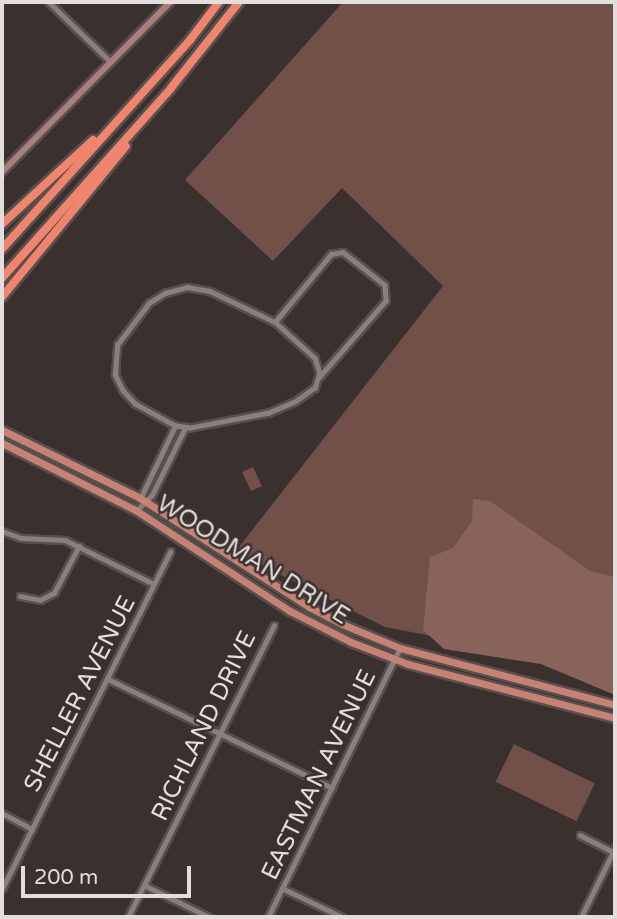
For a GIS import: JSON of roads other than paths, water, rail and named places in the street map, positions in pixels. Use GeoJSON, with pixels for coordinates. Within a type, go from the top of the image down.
{"type":"FeatureCollection","features":[{"type":"Feature","properties":{"kind":"highway"},"geometry":{"type":"LineString","coordinates":[[2,249],[219,2]]}},
{"type":"Feature","properties":{"kind":"highway"},"geometry":{"type":"LineString","coordinates":[[2,298],[239,2]]}},
{"type":"Feature","properties":{"kind":"highway"},"geometry":{"type":"LineString","coordinates":[[2,278],[171,88]]}},
{"type":"Feature","properties":{"kind":"highway"},"geometry":{"type":"LineString","coordinates":[[2,225],[119,117]]}},
{"type":"Feature","properties":{"kind":"main road"},"geometry":{"type":"LineString","coordinates":[[2,172],[170,2]]}},
{"type":"Feature","properties":{"kind":"main road","name":"WOODMAN DRIVE"},"geometry":{"type":"LineString","coordinates":[[2,430],[143,500],[309,607],[400,648],[615,705]]}},
{"type":"Feature","properties":{"kind":"main road","name":"WOODMAN DRIVE"},"geometry":{"type":"LineString","coordinates":[[2,443],[136,511],[312,624],[396,660],[615,718]]}},
{"type":"Feature","properties":{"kind":"street"},"geometry":{"type":"LineString","coordinates":[[49,2],[111,62]]}},
{"type":"Feature","properties":{"kind":"street"},"geometry":{"type":"LineString","coordinates":[[275,322],[331,254],[343,252],[385,285],[386,301],[319,378],[310,393],[269,413],[185,428],[175,426],[129,399],[116,375],[117,345],[142,310],[165,293],[195,287],[210,291],[275,322],[315,358],[320,367],[319,378]]}},
{"type":"Feature","properties":{"kind":"street"},"geometry":{"type":"LineString","coordinates":[[136,511],[175,426]]}},
{"type":"Feature","properties":{"kind":"street"},"geometry":{"type":"LineString","coordinates":[[143,500],[152,495],[185,428]]}},
{"type":"Feature","properties":{"kind":"street"},"geometry":{"type":"LineString","coordinates":[[2,531],[29,539],[59,538],[155,584]]}},
{"type":"Feature","properties":{"kind":"street"},"geometry":{"type":"LineString","coordinates":[[20,596],[40,600],[54,593],[79,546]]}},
{"type":"Feature","properties":{"kind":"street","name":"SHELLER AVENUE"},"geometry":{"type":"LineString","coordinates":[[2,889],[170,552]]}},
{"type":"Feature","properties":{"kind":"street","name":"RICHLAND DRIVE"},"geometry":{"type":"LineString","coordinates":[[128,917],[274,625]]}},
{"type":"Feature","properties":{"kind":"street","name":"EASTMAN AVENUE"},"geometry":{"type":"LineString","coordinates":[[268,917],[400,648]]}},
{"type":"Feature","properties":{"kind":"street"},"geometry":{"type":"LineString","coordinates":[[108,679],[333,788]]}},
{"type":"Feature","properties":{"kind":"street"},"geometry":{"type":"LineString","coordinates":[[2,813],[32,829]]}},
{"type":"Feature","properties":{"kind":"street"},"geometry":{"type":"LineString","coordinates":[[580,835],[615,851],[581,915],[590,917]]}},
{"type":"Feature","properties":{"kind":"street"},"geometry":{"type":"LineString","coordinates":[[144,885],[209,917]]}},
{"type":"Feature","properties":{"kind":"street"},"geometry":{"type":"LineString","coordinates":[[282,888],[342,917]]}}]}
